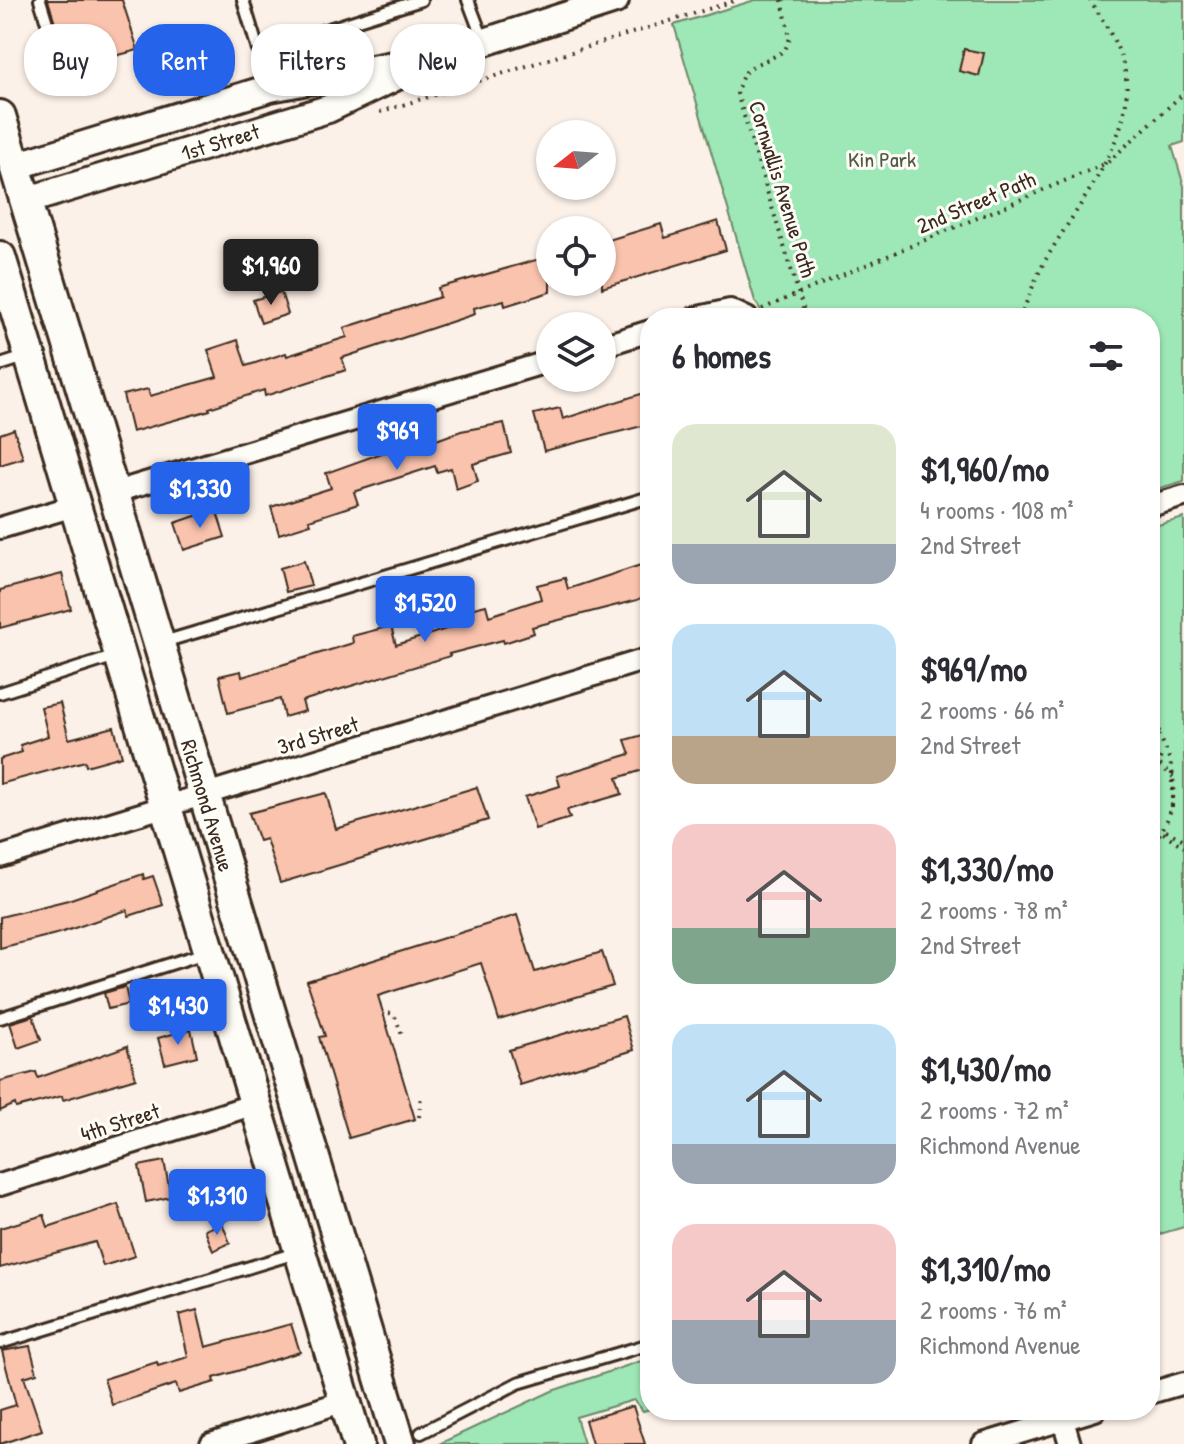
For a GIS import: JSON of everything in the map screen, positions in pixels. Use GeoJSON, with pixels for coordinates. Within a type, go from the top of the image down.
{"type":"FeatureCollection","features":[{"type":"Feature","properties":{"kind":"main road","name":"Richmond Avenue"},"geometry":{"type":"LineString","coordinates":[[0,116],[12,204],[112,493],[410,1439]]}},
{"type":"Feature","properties":{"kind":"main road","name":"Richmond Avenue"},"geometry":{"type":"LineString","coordinates":[[0,257],[358,1444]]}},
{"type":"Feature","properties":{"kind":"street","name":"1st Street"},"geometry":{"type":"LineString","coordinates":[[485,42],[615,0]]}},
{"type":"Feature","properties":{"kind":"street","name":"1st Street"},"geometry":{"type":"LineString","coordinates":[[12,204],[328,109],[390,79]]}},
{"type":"Feature","properties":{"kind":"street","name":"1st Street"},"geometry":{"type":"LineString","coordinates":[[7,168],[251,94]]}},
{"type":"Feature","properties":{"kind":"street"},"geometry":{"type":"LineString","coordinates":[[616,342],[640,334]]}},
{"type":"Feature","properties":{"kind":"street"},"geometry":{"type":"LineString","coordinates":[[112,493],[536,365]]}},
{"type":"Feature","properties":{"kind":"street"},"geometry":{"type":"LineString","coordinates":[[1160,503],[1184,496]]}},
{"type":"Feature","properties":{"kind":"street"},"geometry":{"type":"LineString","coordinates":[[0,528],[74,506]]}},
{"type":"Feature","properties":{"kind":"street","name":"3rd Street"},"geometry":{"type":"LineString","coordinates":[[0,857],[640,661]]}},
{"type":"Feature","properties":{"kind":"street","name":"4th Street"},"geometry":{"type":"LineString","coordinates":[[0,1185],[255,1104]]}},
{"type":"Feature","properties":{"kind":"street"},"geometry":{"type":"LineString","coordinates":[[1160,1390],[1184,1383]]}},
{"type":"Feature","properties":{"kind":"street"},"geometry":{"type":"LineString","coordinates":[[211,1444],[345,1401]]}},
{"type":"Feature","properties":{"kind":"street"},"geometry":{"type":"LineString","coordinates":[[983,1444],[1048,1420]]}},
{"type":"Feature","properties":{"kind":"street"},"geometry":{"type":"LineString","coordinates":[[1063,1420],[1070,1444]]}},
{"type":"Feature","properties":{"kind":"lane"},"geometry":{"type":"LineString","coordinates":[[40,0],[47,24]]}},
{"type":"Feature","properties":{"kind":"lane"},"geometry":{"type":"LineString","coordinates":[[243,0],[251,26]]}},
{"type":"Feature","properties":{"kind":"lane"},"geometry":{"type":"LineString","coordinates":[[345,24],[421,0]]}},
{"type":"Feature","properties":{"kind":"lane"},"geometry":{"type":"LineString","coordinates":[[468,0],[477,24]]}},
{"type":"Feature","properties":{"kind":"lane"},"geometry":{"type":"LineString","coordinates":[[0,365],[30,355]]}},
{"type":"Feature","properties":{"kind":"lane"},"geometry":{"type":"LineString","coordinates":[[158,643],[640,500]]}},
{"type":"Feature","properties":{"kind":"lane"},"geometry":{"type":"LineString","coordinates":[[0,693],[119,655]]}},
{"type":"Feature","properties":{"kind":"lane"},"geometry":{"type":"LineString","coordinates":[[0,1018],[211,952]]}},
{"type":"Feature","properties":{"kind":"lane"},"geometry":{"type":"LineString","coordinates":[[0,1343],[300,1252]]}},
{"type":"Feature","properties":{"kind":"lane"},"geometry":{"type":"LineString","coordinates":[[410,1439],[518,1383],[640,1347]]}},
{"type":"Feature","properties":{"kind":"path"},"geometry":{"type":"LineString","coordinates":[[379,112],[737,0]]}},
{"type":"Feature","properties":{"kind":"path","name":"Cornwallis Avenue Path"},"geometry":{"type":"LineString","coordinates":[[782,0],[790,38],[785,50],[748,67],[740,78],[737,93],[803,308]]}},
{"type":"Feature","properties":{"kind":"path"},"geometry":{"type":"LineString","coordinates":[[1024,308],[1044,263],[1107,163],[1127,100],[1125,72],[1114,39],[1090,0]]}},
{"type":"Feature","properties":{"kind":"path","name":"2nd Street Path"},"geometry":{"type":"LineString","coordinates":[[767,308],[1107,163],[1184,93]]}},
{"type":"Feature","properties":{"kind":"path"},"geometry":{"type":"LineString","coordinates":[[1160,735],[1164,754],[1160,765],[1183,789]]}},
{"type":"Feature","properties":{"kind":"path"},"geometry":{"type":"LineString","coordinates":[[1160,836],[1170,818],[1178,784],[1161,739]]}},
{"type":"Feature","properties":{"kind":"path"},"geometry":{"type":"LineString","coordinates":[[1170,763],[1170,818]]}},
{"type":"Feature","properties":{"kind":"path"},"geometry":{"type":"LineString","coordinates":[[1160,830],[1184,840]]}},
{"type":"Feature","properties":{"kind":"path"},"geometry":{"type":"LineString","coordinates":[[1164,832],[1184,847]]}},
{"type":"Feature","properties":{"kind":"path"},"geometry":{"type":"LineString","coordinates":[[389,1013],[394,1014],[402,1035]]}},
{"type":"Feature","properties":{"kind":"path"},"geometry":{"type":"LineString","coordinates":[[419,1117],[421,1094]]}},
{"type":"Feature","properties":{"kind":"green space","name":"Kin Park"},"geometry":{"type":"Polygon","coordinates":[[[755,0],[1184,0],[1184,142],[1172,146],[1184,186],[1184,481],[1160,488],[1160,308],[760,308],[674,25],[755,0]]]}},
{"type":"Feature","properties":{"kind":"green space"},"geometry":{"type":"Polygon","coordinates":[[[1184,518],[1184,1227],[1160,1234],[1160,524],[1184,518]]]}},
{"type":"Feature","properties":{"kind":"green space"},"geometry":{"type":"Polygon","coordinates":[[[640,1361],[640,1407],[634,1400],[576,1417],[584,1444],[439,1444],[552,1391],[640,1361]]]}},
{"type":"Feature","properties":{"kind":"building"},"geometry":{"type":"Polygon","coordinates":[[[48,0],[122,0],[133,34],[133,51],[117,55],[117,24],[55,24],[48,0]]]}},
{"type":"Feature","properties":{"kind":"building"},"geometry":{"type":"Polygon","coordinates":[[[964,49],[984,53],[979,76],[959,71],[964,49]]]}},
{"type":"Feature","properties":{"kind":"building"},"geometry":{"type":"Polygon","coordinates":[[[718,221],[726,250],[616,284],[616,238],[661,224],[665,238],[718,221]]]}},
{"type":"Feature","properties":{"kind":"building"},"geometry":{"type":"Polygon","coordinates":[[[536,260],[537,296],[505,306],[504,300],[474,308],[475,314],[342,358],[346,370],[265,396],[264,390],[210,410],[132,432],[123,395],[148,389],[150,396],[217,377],[208,350],[238,340],[246,366],[286,353],[287,356],[347,337],[344,328],[440,297],[438,288],[536,260]]]}},
{"type":"Feature","properties":{"kind":"building"},"geometry":{"type":"Polygon","coordinates":[[[281,292],[288,314],[261,323],[253,300],[281,292]]]}},
{"type":"Feature","properties":{"kind":"building"},"geometry":{"type":"Polygon","coordinates":[[[640,394],[640,427],[544,451],[534,414],[560,408],[563,419],[640,394]]]}},
{"type":"Feature","properties":{"kind":"building"},"geometry":{"type":"Polygon","coordinates":[[[504,423],[511,453],[473,464],[478,481],[456,489],[451,468],[437,472],[435,466],[354,492],[358,504],[309,520],[311,524],[279,534],[271,507],[331,488],[326,473],[404,445],[406,451],[461,431],[504,423]]]}},
{"type":"Feature","properties":{"kind":"building"},"geometry":{"type":"Polygon","coordinates":[[[14,429],[23,458],[0,465],[0,434],[14,429]]]}},
{"type":"Feature","properties":{"kind":"building"},"geometry":{"type":"Polygon","coordinates":[[[216,509],[225,537],[184,550],[175,523],[216,509]]]}},
{"type":"Feature","properties":{"kind":"building"},"geometry":{"type":"Polygon","coordinates":[[[304,561],[311,586],[286,592],[280,568],[304,561]]]}},
{"type":"Feature","properties":{"kind":"building"},"geometry":{"type":"Polygon","coordinates":[[[640,565],[640,599],[637,600],[532,627],[534,633],[504,643],[503,640],[449,654],[302,701],[305,711],[284,717],[280,699],[228,713],[219,676],[241,671],[242,677],[353,643],[352,636],[391,626],[396,645],[465,623],[462,611],[486,605],[489,616],[541,599],[537,585],[565,578],[568,589],[640,565]]]}},
{"type":"Feature","properties":{"kind":"building"},"geometry":{"type":"Polygon","coordinates":[[[62,574],[71,609],[0,628],[0,590],[62,574]]]}},
{"type":"Feature","properties":{"kind":"building"},"geometry":{"type":"Polygon","coordinates":[[[60,703],[69,739],[114,727],[122,756],[86,766],[85,761],[0,784],[0,759],[22,752],[20,745],[48,736],[41,707],[60,703]]]}},
{"type":"Feature","properties":{"kind":"building"},"geometry":{"type":"Polygon","coordinates":[[[640,736],[640,771],[617,778],[622,794],[567,810],[570,818],[535,829],[525,797],[560,786],[557,776],[630,754],[625,740],[640,736]]]}},
{"type":"Feature","properties":{"kind":"building"},"geometry":{"type":"Polygon","coordinates":[[[477,787],[488,820],[280,883],[266,839],[259,841],[249,813],[326,793],[336,829],[477,787]]]}},
{"type":"Feature","properties":{"kind":"building"},"geometry":{"type":"Polygon","coordinates":[[[143,874],[144,879],[153,876],[163,905],[129,916],[127,910],[60,933],[0,948],[0,917],[68,900],[143,874]]]}},
{"type":"Feature","properties":{"kind":"building"},"geometry":{"type":"Polygon","coordinates":[[[517,915],[535,972],[602,952],[613,986],[499,1020],[481,963],[378,996],[415,1119],[349,1138],[319,1037],[325,1036],[307,981],[517,915]]]}},
{"type":"Feature","properties":{"kind":"building"},"geometry":{"type":"Polygon","coordinates":[[[125,987],[129,1004],[108,1009],[104,993],[125,987]]]}},
{"type":"Feature","properties":{"kind":"building"},"geometry":{"type":"Polygon","coordinates":[[[33,1016],[41,1040],[18,1048],[10,1023],[33,1016]]]}},
{"type":"Feature","properties":{"kind":"building"},"geometry":{"type":"Polygon","coordinates":[[[624,1016],[634,1050],[520,1085],[509,1050],[624,1016]]]}},
{"type":"Feature","properties":{"kind":"building"},"geometry":{"type":"Polygon","coordinates":[[[191,1029],[197,1056],[165,1064],[158,1038],[191,1029]]]}},
{"type":"Feature","properties":{"kind":"building"},"geometry":{"type":"Polygon","coordinates":[[[127,1046],[136,1078],[63,1100],[62,1096],[16,1108],[15,1104],[0,1111],[0,1081],[36,1072],[38,1078],[127,1046]]]}},
{"type":"Feature","properties":{"kind":"building"},"geometry":{"type":"Polygon","coordinates":[[[164,1161],[171,1197],[146,1202],[139,1166],[164,1161]]]}},
{"type":"Feature","properties":{"kind":"building"},"geometry":{"type":"Polygon","coordinates":[[[224,1177],[237,1216],[213,1224],[200,1185],[224,1177]]]}},
{"type":"Feature","properties":{"kind":"building"},"geometry":{"type":"Polygon","coordinates":[[[118,1204],[135,1256],[103,1266],[95,1242],[0,1268],[0,1228],[44,1215],[48,1227],[118,1204]]]}},
{"type":"Feature","properties":{"kind":"building"},"geometry":{"type":"Polygon","coordinates":[[[222,1223],[230,1243],[213,1251],[205,1230],[222,1223]]]}},
{"type":"Feature","properties":{"kind":"building"},"geometry":{"type":"Polygon","coordinates":[[[197,1310],[206,1347],[291,1324],[300,1352],[214,1378],[215,1382],[179,1393],[176,1384],[112,1405],[104,1379],[157,1362],[158,1366],[188,1357],[179,1315],[197,1310]]]}},
{"type":"Feature","properties":{"kind":"building"},"geometry":{"type":"Polygon","coordinates":[[[30,1346],[37,1373],[24,1377],[42,1430],[0,1444],[0,1410],[16,1405],[2,1351],[30,1346]]]}},
{"type":"Feature","properties":{"kind":"building"},"geometry":{"type":"Polygon","coordinates":[[[633,1406],[645,1444],[592,1444],[585,1420],[633,1406]]]}}]}
